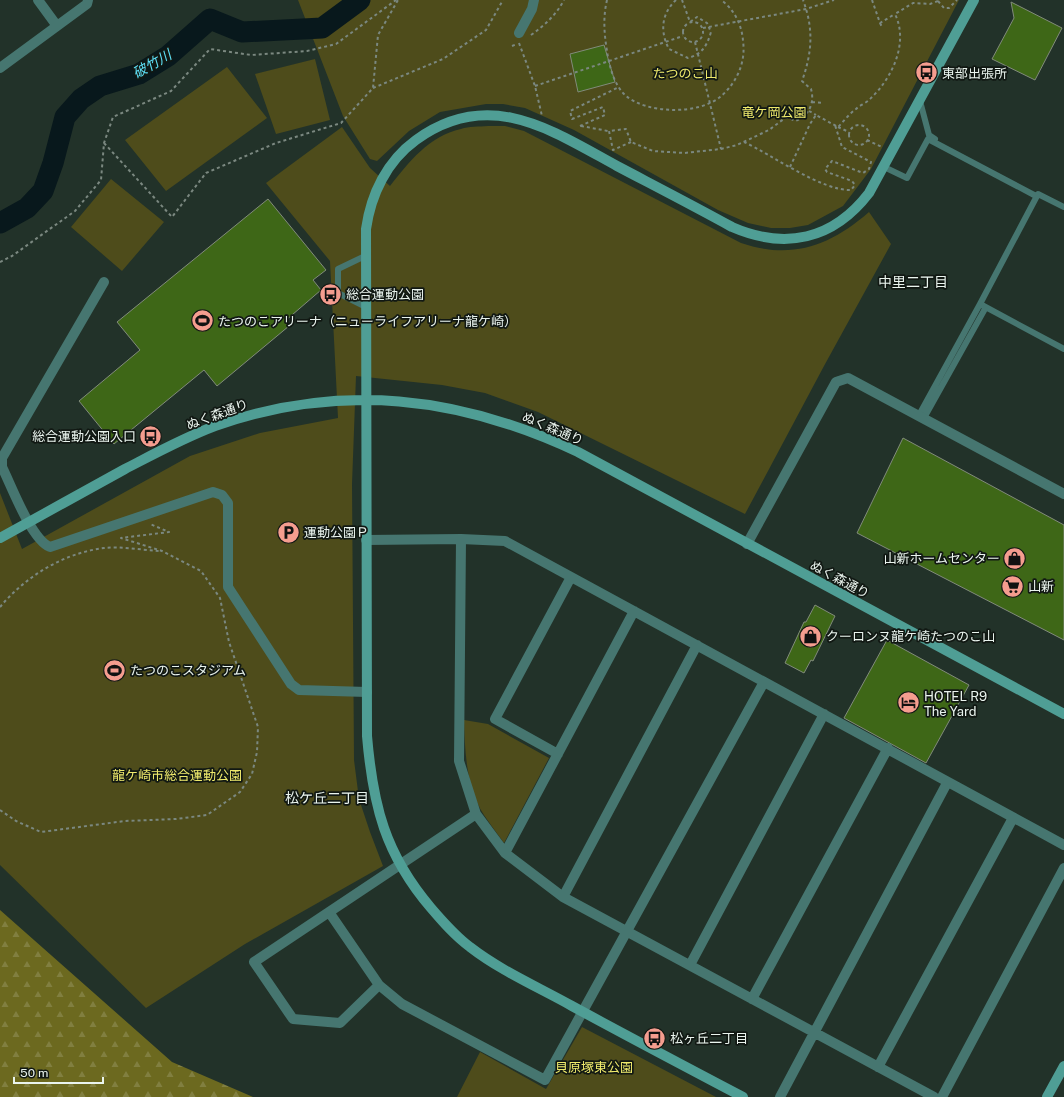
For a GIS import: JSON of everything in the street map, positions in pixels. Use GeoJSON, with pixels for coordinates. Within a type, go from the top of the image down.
{"type":"FeatureCollection","features":[{"type":"Feature","properties":{"kind":"street"},"geometry":{"type":"LineString","coordinates":[[38,0],[57,26]]}},
{"type":"Feature","properties":{"kind":"street"},"geometry":{"type":"LineString","coordinates":[[0,66],[87,4],[88,0]]}},
{"type":"Feature","properties":{"kind":"street"},"geometry":{"type":"LineString","coordinates":[[522,39],[534,0]]}},
{"type":"Feature","properties":{"kind":"street"},"geometry":{"type":"LineString","coordinates":[[743,1097],[507,971],[469,947],[428,905],[400,865],[388,841],[373,789],[367,736],[365,256],[368,212],[374,194],[384,174],[414,141],[440,126],[470,117],[490,115],[510,116],[544,126],[732,227],[764,238],[786,239],[809,236],[833,227],[858,208],[869,193],[974,0]]}},
{"type":"Feature","properties":{"kind":"street"},"geometry":{"type":"LineString","coordinates":[[104,282],[2,458],[2,467],[28,523],[42,544],[50,547],[213,492],[222,495],[228,503],[228,587],[291,684],[299,690],[367,692]]}},
{"type":"Feature","properties":{"kind":"street"},"geometry":{"type":"LineString","coordinates":[[746,544],[836,382],[848,378],[1064,494]]}},
{"type":"Feature","properties":{"kind":"street","name":"ぬく森通り"},"geometry":{"type":"LineString","coordinates":[[0,538],[167,447],[213,427],[279,407],[328,401],[365,400],[406,402],[458,409],[519,426],[578,452],[746,544],[1064,714]]}},
{"type":"Feature","properties":{"kind":"street"},"geometry":{"type":"LineString","coordinates":[[366,540],[460,539],[505,541],[888,748],[947,783],[1064,845]]}},
{"type":"Feature","properties":{"kind":"street"},"geometry":{"type":"LineString","coordinates":[[460,539],[459,761],[476,814],[505,853],[563,897],[934,1097]]}},
{"type":"Feature","properties":{"kind":"street"},"geometry":{"type":"LineString","coordinates":[[558,754],[496,719],[571,577]]}},
{"type":"Feature","properties":{"kind":"street"},"geometry":{"type":"LineString","coordinates":[[505,853],[634,611]]}},
{"type":"Feature","properties":{"kind":"street"},"geometry":{"type":"LineString","coordinates":[[563,897],[697,645]]}},
{"type":"Feature","properties":{"kind":"street"},"geometry":{"type":"LineString","coordinates":[[329,912],[379,985],[402,1004],[545,1080],[764,682]]}},
{"type":"Feature","properties":{"kind":"street"},"geometry":{"type":"LineString","coordinates":[[690,965],[824,714]]}},
{"type":"Feature","properties":{"kind":"street"},"geometry":{"type":"LineString","coordinates":[[752,998],[888,748]]}},
{"type":"Feature","properties":{"kind":"street"},"geometry":{"type":"LineString","coordinates":[[780,1097],[947,783]]}},
{"type":"Feature","properties":{"kind":"street"},"geometry":{"type":"LineString","coordinates":[[379,985],[340,1023],[293,1019],[254,962],[476,814]]}},
{"type":"Feature","properties":{"kind":"street"},"geometry":{"type":"LineString","coordinates":[[878,1067],[1013,818]]}},
{"type":"Feature","properties":{"kind":"street"},"geometry":{"type":"LineString","coordinates":[[942,1097],[1064,868]]}},
{"type":"Feature","properties":{"kind":"street"},"geometry":{"type":"LineString","coordinates":[[1047,1097],[1064,1066]]}},
{"type":"Feature","properties":{"kind":"lane"},"geometry":{"type":"LineString","coordinates":[[920,101],[929,135],[1037,195]]}},
{"type":"Feature","properties":{"kind":"lane"},"geometry":{"type":"LineString","coordinates":[[884,167],[907,178],[928,138],[1037,195],[1064,207]]}},
{"type":"Feature","properties":{"kind":"lane"},"geometry":{"type":"LineString","coordinates":[[921,417],[1037,195]]}},
{"type":"Feature","properties":{"kind":"lane"},"geometry":{"type":"LineString","coordinates":[[365,256],[338,269],[338,293],[366,307]]}},
{"type":"Feature","properties":{"kind":"lane"},"geometry":{"type":"LineString","coordinates":[[980,304],[1064,349]]}},
{"type":"Feature","properties":{"kind":"lane"},"geometry":{"type":"LineString","coordinates":[[921,417],[986,307]]}},
{"type":"Feature","properties":{"kind":"path"},"geometry":{"type":"LineString","coordinates":[[373,88],[378,36],[397,0]]}},
{"type":"Feature","properties":{"kind":"path"},"geometry":{"type":"LineString","coordinates":[[0,262],[12,256],[75,211],[101,180],[104,143],[113,117],[171,91],[210,50],[251,55],[307,51],[336,44],[397,0]]}},
{"type":"Feature","properties":{"kind":"path"},"geometry":{"type":"LineString","coordinates":[[104,143],[172,217],[206,173],[276,142],[341,123],[373,88],[443,59],[486,30],[503,0]]}},
{"type":"Feature","properties":{"kind":"path"},"geometry":{"type":"LineString","coordinates":[[512,46],[545,25],[558,10],[564,0]]}},
{"type":"Feature","properties":{"kind":"path"},"geometry":{"type":"LineString","coordinates":[[607,0],[604,14],[605,39],[608,59],[614,76],[624,95],[637,103],[657,109],[675,110],[700,106],[719,98],[730,86],[742,67],[744,50],[743,34],[734,11],[721,0]]}},
{"type":"Feature","properties":{"kind":"path"},"geometry":{"type":"LineString","coordinates":[[676,0],[669,7],[663,24],[663,36],[669,49],[688,58],[698,54],[709,41],[711,32],[710,27],[697,17],[684,28],[683,36]]}},
{"type":"Feature","properties":{"kind":"path"},"geometry":{"type":"LineString","coordinates":[[682,0],[690,22]]}},
{"type":"Feature","properties":{"kind":"path"},"geometry":{"type":"LineString","coordinates":[[609,131],[613,150],[631,142],[653,151],[684,153],[721,150],[744,142],[769,130],[785,118],[795,121],[803,117],[808,111],[812,102],[811,89],[802,82],[808,66],[811,44],[810,23],[803,0]]}},
{"type":"Feature","properties":{"kind":"path"},"geometry":{"type":"LineString","coordinates":[[703,28],[806,9],[834,0]]}},
{"type":"Feature","properties":{"kind":"path"},"geometry":{"type":"LineString","coordinates":[[872,0],[882,28]]}},
{"type":"Feature","properties":{"kind":"path"},"geometry":{"type":"LineString","coordinates":[[880,23],[913,3],[930,4],[938,0],[944,8],[949,8],[957,0]]}},
{"type":"Feature","properties":{"kind":"path"},"geometry":{"type":"LineString","coordinates":[[837,126],[856,108],[870,100],[882,86],[899,54],[899,29],[895,14]]}},
{"type":"Feature","properties":{"kind":"path"},"geometry":{"type":"LineString","coordinates":[[683,36],[688,41],[695,42],[699,40],[703,34],[702,27],[698,23],[690,22]]}},
{"type":"Feature","properties":{"kind":"path"},"geometry":{"type":"LineString","coordinates":[[535,86],[683,36]]}},
{"type":"Feature","properties":{"kind":"path"},"geometry":{"type":"LineString","coordinates":[[522,39],[544,126]]}},
{"type":"Feature","properties":{"kind":"path"},"geometry":{"type":"LineString","coordinates":[[695,42],[721,150]]}},
{"type":"Feature","properties":{"kind":"path"},"geometry":{"type":"LineString","coordinates":[[620,87],[570,111],[572,118],[603,107],[605,115],[580,126],[609,131],[626,129],[631,142]]}},
{"type":"Feature","properties":{"kind":"path"},"geometry":{"type":"LineString","coordinates":[[812,102],[823,103]]}},
{"type":"Feature","properties":{"kind":"path"},"geometry":{"type":"LineString","coordinates":[[808,111],[849,132]]}},
{"type":"Feature","properties":{"kind":"path"},"geometry":{"type":"LineString","coordinates":[[790,167],[810,124],[816,115]]}},
{"type":"Feature","properties":{"kind":"path"},"geometry":{"type":"LineString","coordinates":[[860,125],[868,130],[867,140],[862,144],[854,143],[851,141],[849,132],[853,128],[860,125]]}},
{"type":"Feature","properties":{"kind":"path"},"geometry":{"type":"LineString","coordinates":[[744,142],[790,167],[842,190],[851,190],[855,185],[852,181],[827,172],[824,169],[827,164],[832,161],[838,162],[864,173],[869,169],[870,162],[842,147],[837,126]]}},
{"type":"Feature","properties":{"kind":"path"},"geometry":{"type":"LineString","coordinates":[[867,140],[885,149]]}},
{"type":"Feature","properties":{"kind":"path"},"geometry":{"type":"LineString","coordinates":[[0,810],[16,821],[41,832],[125,821],[176,819],[207,815],[240,792],[252,774],[257,752],[258,728],[229,642],[220,598],[201,571],[162,551],[121,538],[169,532],[148,524],[155,520]]}},
{"type":"Feature","properties":{"kind":"path"},"geometry":{"type":"LineString","coordinates":[[0,607],[25,582],[47,567],[76,554],[105,548],[162,551]]}},
{"type":"Feature","properties":{"kind":"green space","name":"竜ケ岡公園"},"geometry":{"type":"Polygon","coordinates":[[[298,0],[959,0],[871,169],[843,206],[808,225],[790,228],[771,228],[748,223],[718,210],[574,130],[525,108],[503,104],[486,104],[440,112],[409,131],[377,161],[370,159],[343,116],[298,0]]]}},
{"type":"Feature","properties":{"kind":"green space"},"geometry":{"type":"Polygon","coordinates":[[[315,59],[330,120],[276,134],[255,74],[315,59]]]}},
{"type":"Feature","properties":{"kind":"green space"},"geometry":{"type":"Polygon","coordinates":[[[227,67],[267,118],[166,191],[125,140],[227,67]]]}},
{"type":"Feature","properties":{"kind":"green space","name":"龍ケ崎市総合運動公園"},"geometry":{"type":"Polygon","coordinates":[[[505,126],[524,131],[741,243],[760,248],[777,250],[794,250],[810,247],[840,234],[869,212],[891,244],[745,514],[538,412],[485,393],[442,385],[356,376],[352,484],[354,760],[359,799],[383,866],[245,944],[146,1008],[0,865],[0,493],[22,549],[190,456],[260,433],[338,418],[330,261],[266,183],[342,127],[370,168],[390,186],[412,159],[439,137],[464,128],[505,126]]]}},
{"type":"Feature","properties":{"kind":"green space"},"geometry":{"type":"Polygon","coordinates":[[[111,179],[164,222],[122,271],[71,227],[111,179]]]}},
{"type":"Feature","properties":{"kind":"green space"},"geometry":{"type":"Polygon","coordinates":[[[464,720],[488,724],[549,758],[504,843],[484,815],[473,793],[466,757],[464,720]]]}},
{"type":"Feature","properties":{"kind":"green space"},"geometry":{"type":"Polygon","coordinates":[[[0,910],[172,1062],[253,1097],[0,1097],[0,910]]]}},
{"type":"Feature","properties":{"kind":"green space","name":"貝原塚東公園"},"geometry":{"type":"Polygon","coordinates":[[[582,1027],[716,1097],[457,1097],[480,1052],[546,1089],[582,1027]]]}},
{"type":"Feature","properties":{"kind":"building"},"geometry":{"type":"Polygon","coordinates":[[[1011,2],[1062,28],[1035,80],[992,59],[1014,18],[1011,2]]]}},
{"type":"Feature","properties":{"kind":"building"},"geometry":{"type":"Polygon","coordinates":[[[604,45],[615,82],[578,92],[570,54],[604,45]]]}},
{"type":"Feature","properties":{"kind":"building","name":"たつのこアリーナ（ニューライフアリーナ龍ケ崎）"},"geometry":{"type":"Polygon","coordinates":[[[268,199],[326,270],[313,280],[321,290],[285,321],[289,326],[217,386],[204,370],[114,444],[79,401],[140,350],[117,322],[268,199]]]}},
{"type":"Feature","properties":{"kind":"building","name":"山新"},"geometry":{"type":"Polygon","coordinates":[[[903,438],[1064,525],[1064,640],[857,533],[903,438]]]}},
{"type":"Feature","properties":{"kind":"building"},"geometry":{"type":"Polygon","coordinates":[[[815,605],[835,616],[813,661],[811,660],[804,673],[785,663],[804,622],[806,622],[815,605]]]}},
{"type":"Feature","properties":{"kind":"building"},"geometry":{"type":"Polygon","coordinates":[[[887,640],[969,685],[926,763],[844,718],[887,640]]]}},
{"type":"Feature","properties":{"kind":"waterway","name":"破竹川"},"geometry":{"type":"LineString","coordinates":[[0,223],[27,208],[43,191],[53,163],[65,117],[81,99],[100,86],[139,74],[168,56],[210,19],[242,32],[322,28],[360,0]]}},
{"type":"Feature","properties":{"kind":"place","name":"東部出張所"},"geometry":{"type":"Point","coordinates":[926,73]}},
{"type":"Feature","properties":{"kind":"place","name":"総合運動公園"},"geometry":{"type":"Point","coordinates":[330,294]}},
{"type":"Feature","properties":{"kind":"place","name":"たつのこアリーナ（ニューライフアリーナ龍ケ崎）"},"geometry":{"type":"Point","coordinates":[202,321]}},
{"type":"Feature","properties":{"kind":"place","name":"総合運動公園入口"},"geometry":{"type":"Point","coordinates":[151,436]}},
{"type":"Feature","properties":{"kind":"place","name":"運動公園Ｐ"},"geometry":{"type":"Point","coordinates":[288,532]}},
{"type":"Feature","properties":{"kind":"place","name":"山新ホームセンター"},"geometry":{"type":"Point","coordinates":[1015,558]}},
{"type":"Feature","properties":{"kind":"place","name":"山新"},"geometry":{"type":"Point","coordinates":[1012,586]}},
{"type":"Feature","properties":{"kind":"place","name":"クーロンヌ龍ケ崎たつのこ山"},"geometry":{"type":"Point","coordinates":[811,636]}},
{"type":"Feature","properties":{"kind":"place","name":"たつのこスタジアム"},"geometry":{"type":"Point","coordinates":[114,670]}},
{"type":"Feature","properties":{"kind":"place","name":"HOTEL R9 The Yard"},"geometry":{"type":"Point","coordinates":[908,703]}},
{"type":"Feature","properties":{"kind":"place","name":"松ヶ丘二丁目"},"geometry":{"type":"Point","coordinates":[654,1038]}},
{"type":"Feature","properties":{"kind":"district","name":"中里二丁目"},"geometry":{"type":"Point","coordinates":[913,282]}},
{"type":"Feature","properties":{"kind":"district","name":"松ケ丘二丁目"},"geometry":{"type":"Point","coordinates":[327,798]}},
{"type":"Feature","properties":{"kind":"park label","name":"たつのこ山"},"geometry":{"type":"Point","coordinates":[685,73]}}]}
